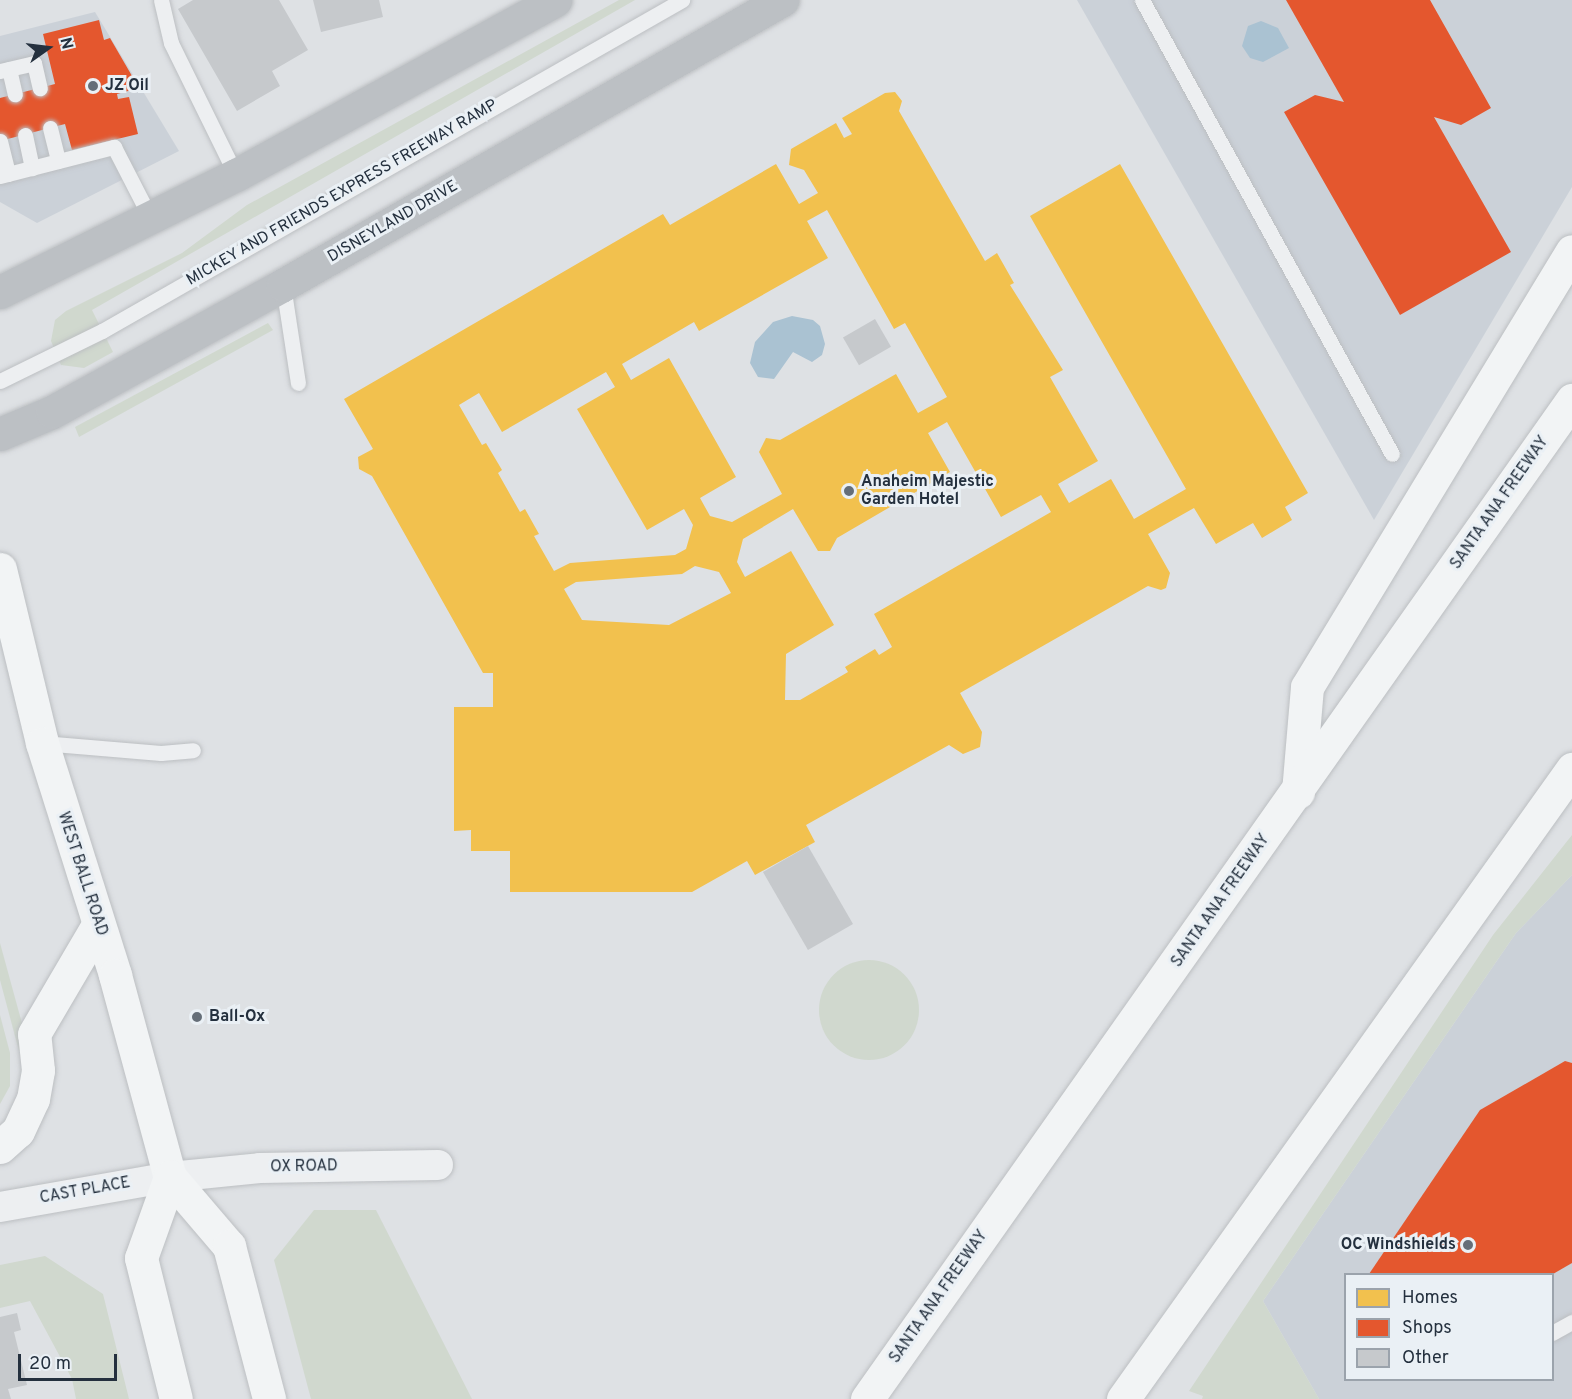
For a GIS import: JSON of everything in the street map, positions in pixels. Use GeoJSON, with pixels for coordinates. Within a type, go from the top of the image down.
{"type":"FeatureCollection","features":[{"type":"Feature","properties":{"kind":"main road"},"geometry":{"type":"LineString","coordinates":[[0,292],[236,175],[555,0]]}},
{"type":"Feature","properties":{"kind":"main road","name":"DISNEYLAND DRIVE"},"geometry":{"type":"LineString","coordinates":[[0,434],[52,412],[283,285],[782,0]]}},
{"type":"Feature","properties":{"kind":"main road"},"geometry":{"type":"LineString","coordinates":[[1298,793],[1307,687],[1572,251]]}},
{"type":"Feature","properties":{"kind":"main road","name":"SANTA ANA FREEWAY"},"geometry":{"type":"LineString","coordinates":[[867,1399],[1298,793],[1572,400]]}},
{"type":"Feature","properties":{"kind":"main road","name":"WEST BALL ROAD"},"geometry":{"type":"LineString","coordinates":[[0,569],[42,743],[98,925],[170,1177],[229,1246],[269,1399]]}},
{"type":"Feature","properties":{"kind":"main road"},"geometry":{"type":"LineString","coordinates":[[1123,1399],[1572,769]]}},
{"type":"Feature","properties":{"kind":"main road"},"geometry":{"type":"LineString","coordinates":[[0,1147],[18,1131],[33,1099],[38,1070],[34,1034],[98,925]]}},
{"type":"Feature","properties":{"kind":"main road"},"geometry":{"type":"LineString","coordinates":[[170,1177],[141,1258],[176,1399]]}},
{"type":"Feature","properties":{"kind":"main road"},"geometry":{"type":"LineString","coordinates":[[1142,1399],[1232,1245]]}},
{"type":"Feature","properties":{"kind":"street","name":"OX ROAD"},"geometry":{"type":"LineString","coordinates":[[170,1177],[260,1168],[438,1165]]}},
{"type":"Feature","properties":{"kind":"street","name":"CAST PLACE"},"geometry":{"type":"LineString","coordinates":[[0,1206],[170,1177]]}},
{"type":"Feature","properties":{"kind":"lane"},"geometry":{"type":"LineString","coordinates":[[161,0],[171,42],[236,175]]}},
{"type":"Feature","properties":{"kind":"lane","name":"MICKEY AND FRIENDS EXPRESS FREEWAY RAMP"},"geometry":{"type":"LineString","coordinates":[[0,381],[102,331],[682,0]]}},
{"type":"Feature","properties":{"kind":"lane"},"geometry":{"type":"LineString","coordinates":[[1142,0],[1392,454]]}},
{"type":"Feature","properties":{"kind":"lane"},"geometry":{"type":"LineString","coordinates":[[15,94],[4,70],[34,63],[40,88]]}},
{"type":"Feature","properties":{"kind":"lane"},"geometry":{"type":"LineString","coordinates":[[50,128],[58,161]]}},
{"type":"Feature","properties":{"kind":"lane"},"geometry":{"type":"LineString","coordinates":[[25,135],[32,168]]}},
{"type":"Feature","properties":{"kind":"lane"},"geometry":{"type":"LineString","coordinates":[[0,141],[4,175],[114,147],[150,218]]}},
{"type":"Feature","properties":{"kind":"lane"},"geometry":{"type":"LineString","coordinates":[[283,285],[298,383]]}},
{"type":"Feature","properties":{"kind":"lane"},"geometry":{"type":"LineString","coordinates":[[42,743],[161,753],[193,750]]}},
{"type":"Feature","properties":{"kind":"lane"},"geometry":{"type":"LineString","coordinates":[[1554,1332],[1572,1322]]}},
{"type":"Feature","properties":{"kind":"shaded area"},"geometry":{"type":"Polygon","coordinates":[[[619,0],[635,0],[92,310],[113,352],[84,368],[61,365],[51,341],[55,320],[66,311],[182,253],[247,205],[619,0]]]}},
{"type":"Feature","properties":{"kind":"shaded area"},"geometry":{"type":"Polygon","coordinates":[[[1077,0],[1572,0],[1572,187],[1374,520],[1077,0]]]}},
{"type":"Feature","properties":{"kind":"shaded area"},"geometry":{"type":"Polygon","coordinates":[[[95,12],[179,151],[37,223],[0,202],[0,36],[95,12]]]}},
{"type":"Feature","properties":{"kind":"shaded area"},"geometry":{"type":"Polygon","coordinates":[[[268,323],[273,330],[79,437],[75,427],[268,323]]]}},
{"type":"Feature","properties":{"kind":"shaded area"},"geometry":{"type":"Polygon","coordinates":[[[1572,835],[1572,875],[1516,933],[1263,1301],[1319,1399],[1202,1399],[1203,1396],[1189,1391],[1493,935],[1572,835]]]}},
{"type":"Feature","properties":{"kind":"shaded area"},"geometry":{"type":"Polygon","coordinates":[[[1572,875],[1572,1399],[1319,1399],[1263,1301],[1516,933],[1572,875]]]}},
{"type":"Feature","properties":{"kind":"shaded area"},"geometry":{"type":"Polygon","coordinates":[[[0,943],[29,1049],[19,1051],[0,980],[0,943]]]}},
{"type":"Feature","properties":{"kind":"shaded area"},"geometry":{"type":"Polygon","coordinates":[[[869,960],[888,964],[904,975],[915,991],[919,1010],[915,1029],[904,1045],[888,1056],[869,1060],[850,1056],[834,1045],[823,1029],[819,1010],[823,991],[834,975],[850,964],[869,960]]]}},
{"type":"Feature","properties":{"kind":"shaded area"},"geometry":{"type":"Polygon","coordinates":[[[0,1015],[10,1053],[10,1086],[0,1104],[0,1015]]]}},
{"type":"Feature","properties":{"kind":"shaded area"},"geometry":{"type":"Polygon","coordinates":[[[314,1210],[376,1210],[472,1399],[311,1399],[274,1260],[314,1210]]]}},
{"type":"Feature","properties":{"kind":"shaded area"},"geometry":{"type":"Polygon","coordinates":[[[45,1256],[103,1294],[129,1399],[76,1399],[72,1379],[30,1301],[0,1308],[0,1265],[45,1256]]]}},
{"type":"Feature","properties":{"kind":"water"},"geometry":{"type":"Polygon","coordinates":[[[1261,21],[1278,28],[1289,48],[1263,62],[1250,58],[1242,46],[1248,26],[1261,21]]]}},
{"type":"Feature","properties":{"kind":"water"},"geometry":{"type":"Polygon","coordinates":[[[792,316],[813,320],[820,326],[825,344],[822,355],[812,362],[793,352],[774,379],[758,377],[750,363],[755,342],[773,322],[792,316]]]}},
{"type":"Feature","properties":{"kind":"building: Homes","name":"Anaheim Majestic Garden Hotel"},"geometry":{"type":"Polygon","coordinates":[[[895,92],[902,101],[899,111],[985,261],[997,253],[1014,283],[1010,285],[1063,370],[1050,377],[1098,461],[1058,484],[1069,503],[1111,479],[1134,519],[1186,489],[1030,216],[1120,164],[1308,493],[1285,507],[1292,520],[1262,538],[1253,523],[1216,544],[1194,508],[1148,534],[1170,573],[1166,588],[1161,590],[1148,586],[960,693],[982,732],[980,747],[963,754],[949,745],[806,825],[815,842],[755,875],[747,861],[692,892],[510,892],[510,851],[471,851],[471,830],[454,831],[454,707],[493,707],[493,673],[483,673],[372,476],[359,469],[358,457],[373,449],[344,399],[663,214],[670,225],[776,164],[799,204],[818,193],[804,170],[789,165],[791,149],[836,123],[844,138],[852,134],[842,118],[885,93],[895,92]],[[827,210],[807,221],[828,258],[699,331],[694,322],[622,364],[631,380],[669,358],[736,477],[700,498],[710,516],[732,522],[782,494],[759,452],[766,438],[780,440],[896,374],[918,413],[947,397],[905,323],[894,329],[827,210]],[[606,372],[502,432],[479,393],[459,405],[482,445],[486,443],[502,470],[498,473],[520,512],[525,509],[539,534],[534,536],[554,571],[570,563],[675,555],[686,549],[693,525],[684,509],[647,530],[577,409],[615,387],[606,372]],[[947,422],[928,433],[950,472],[837,538],[830,551],[818,551],[793,509],[743,539],[737,562],[745,577],[791,551],[834,625],[786,654],[785,700],[800,700],[848,672],[845,667],[875,649],[879,655],[892,647],[874,614],[1051,512],[1041,495],[1001,517],[947,422]],[[695,566],[682,574],[576,582],[564,589],[582,620],[669,625],[731,593],[719,572],[695,566]]]}},
{"type":"Feature","properties":{"kind":"building: Shops"},"geometry":{"type":"Polygon","coordinates":[[[1286,0],[1430,0],[1491,108],[1461,125],[1434,117],[1511,252],[1400,315],[1284,112],[1315,95],[1344,102],[1286,0]]]}},
{"type":"Feature","properties":{"kind":"building: Shops","name":"JZ Oil"},"geometry":{"type":"Polygon","coordinates":[[[99,20],[104,40],[110,38],[139,88],[117,94],[118,99],[129,97],[138,134],[72,150],[65,124],[0,141],[0,98],[55,84],[43,34],[99,20]]]}},
{"type":"Feature","properties":{"kind":"building: Shops"},"geometry":{"type":"Polygon","coordinates":[[[1565,1061],[1572,1063],[1572,1263],[1554,1273],[1370,1273],[1480,1110],[1565,1061]]]}},
{"type":"Feature","properties":{"kind":"building: Other"},"geometry":{"type":"Polygon","coordinates":[[[193,0],[279,0],[308,50],[272,71],[280,86],[237,111],[178,9],[193,0]]]}},
{"type":"Feature","properties":{"kind":"building: Other"},"geometry":{"type":"Polygon","coordinates":[[[313,0],[379,0],[383,17],[321,32],[313,0]]]}},
{"type":"Feature","properties":{"kind":"building: Other"},"geometry":{"type":"Polygon","coordinates":[[[875,319],[891,347],[859,365],[843,338],[875,319]]]}},
{"type":"Feature","properties":{"kind":"building: Other"},"geometry":{"type":"Polygon","coordinates":[[[808,846],[853,924],[808,950],[763,872],[808,846]]]}},
{"type":"Feature","properties":{"kind":"building: Other"},"geometry":{"type":"Polygon","coordinates":[[[17,1313],[21,1330],[14,1332],[27,1385],[8,1389],[11,1399],[0,1399],[0,1317],[17,1313]]]}},
{"type":"Feature","properties":{"kind":"place","name":"JZ Oil"},"geometry":{"type":"Point","coordinates":[93,86]}},
{"type":"Feature","properties":{"kind":"place","name":"Anaheim Majestic Garden Hotel"},"geometry":{"type":"Point","coordinates":[849,491]}},
{"type":"Feature","properties":{"kind":"place","name":"Ball-Ox"},"geometry":{"type":"Point","coordinates":[197,1017]}},
{"type":"Feature","properties":{"kind":"place","name":"OC Windshields"},"geometry":{"type":"Point","coordinates":[1468,1245]}}]}
